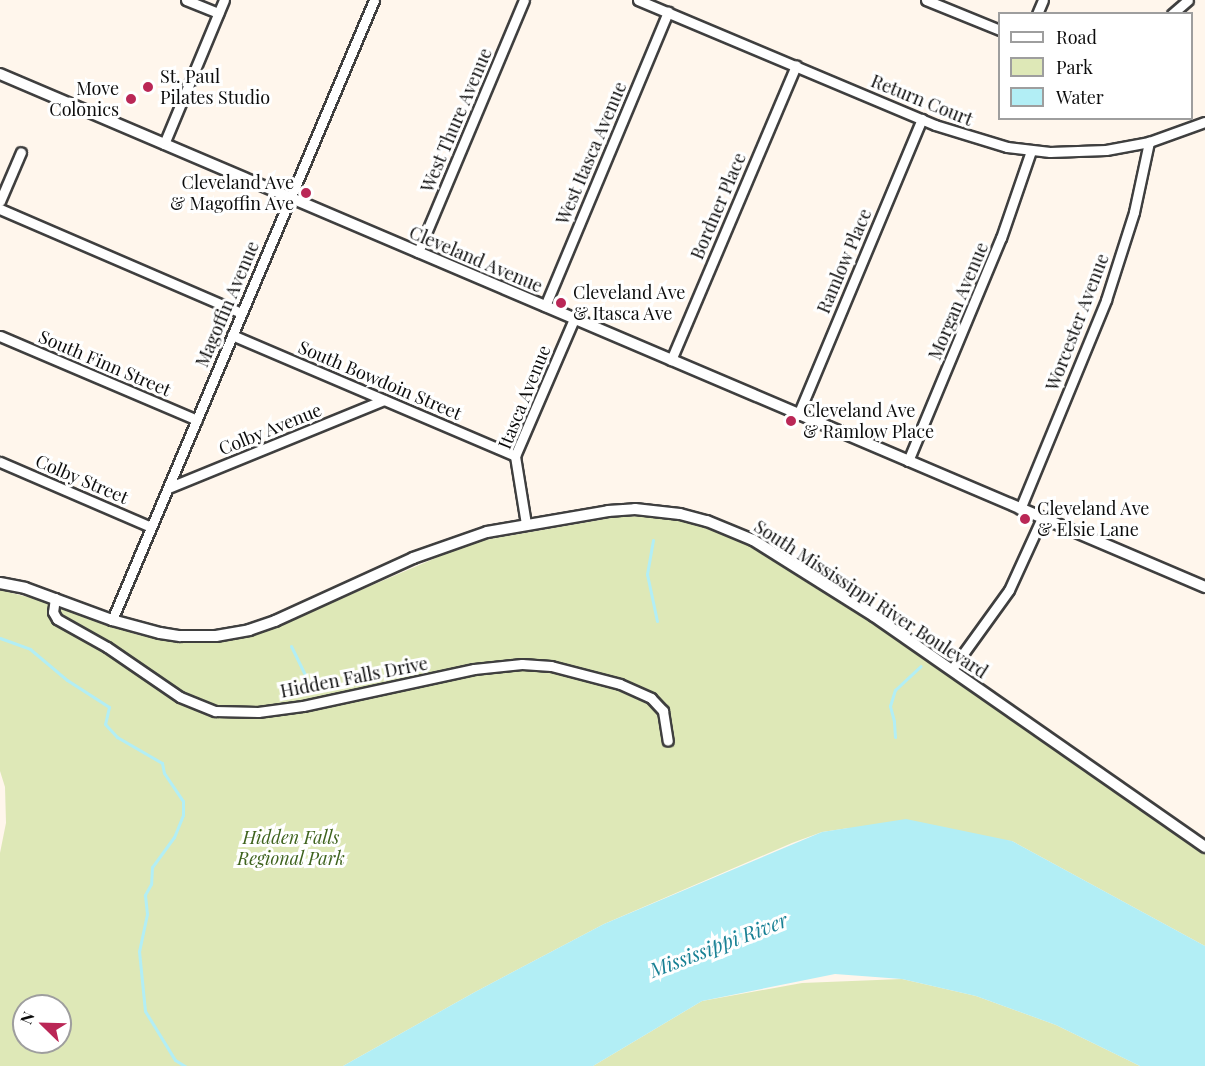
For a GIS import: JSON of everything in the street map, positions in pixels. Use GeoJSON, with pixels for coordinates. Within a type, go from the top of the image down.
{"type":"FeatureCollection","features":[{"type":"Feature","properties":{"kind":"street"},"geometry":{"type":"LineString","coordinates":[[186,0],[218,13]]}},
{"type":"Feature","properties":{"kind":"street"},"geometry":{"type":"LineString","coordinates":[[164,144],[224,0]]}},
{"type":"Feature","properties":{"kind":"street","name":"Magoffin Avenue"},"geometry":{"type":"LineString","coordinates":[[112,620],[374,0]]}},
{"type":"Feature","properties":{"kind":"street","name":"West Thure Avenue"},"geometry":{"type":"LineString","coordinates":[[418,252],[524,0]]}},
{"type":"Feature","properties":{"kind":"street","name":"Return Court"},"geometry":{"type":"LineString","coordinates":[[639,0],[922,120],[972,138],[1031,151],[1088,152],[1149,142],[1205,122]]}},
{"type":"Feature","properties":{"kind":"street"},"geometry":{"type":"LineString","coordinates":[[926,0],[998,30]]}},
{"type":"Feature","properties":{"kind":"street"},"geometry":{"type":"LineString","coordinates":[[1174,12],[1188,0]]}},
{"type":"Feature","properties":{"kind":"street","name":"West Itasca Avenue"},"geometry":{"type":"LineString","coordinates":[[545,306],[668,12]]}},
{"type":"Feature","properties":{"kind":"street","name":"Bordner Place"},"geometry":{"type":"LineString","coordinates":[[671,360],[796,65]]}},
{"type":"Feature","properties":{"kind":"street","name":"Cleveland Avenue"},"geometry":{"type":"LineString","coordinates":[[0,74],[1205,587]]}},
{"type":"Feature","properties":{"kind":"street","name":"Ramlow Place"},"geometry":{"type":"LineString","coordinates":[[798,415],[922,120]]}},
{"type":"Feature","properties":{"kind":"street","name":"Worcester Avenue"},"geometry":{"type":"LineString","coordinates":[[1020,508],[1106,300],[1134,212],[1149,142]]}},
{"type":"Feature","properties":{"kind":"street","name":"Morgan Avenue"},"geometry":{"type":"LineString","coordinates":[[908,461],[1001,238],[1031,151]]}},
{"type":"Feature","properties":{"kind":"street"},"geometry":{"type":"LineString","coordinates":[[0,201],[21,152]]}},
{"type":"Feature","properties":{"kind":"street"},"geometry":{"type":"LineString","coordinates":[[0,209],[242,313]]}},
{"type":"Feature","properties":{"kind":"street","name":"Itasca Avenue"},"geometry":{"type":"LineString","coordinates":[[526,524],[515,456],[574,319]]}},
{"type":"Feature","properties":{"kind":"street","name":"South Bowdoin Street"},"geometry":{"type":"LineString","coordinates":[[232,335],[515,456]]}},
{"type":"Feature","properties":{"kind":"street","name":"South Finn Street"},"geometry":{"type":"LineString","coordinates":[[0,336],[197,420]]}},
{"type":"Feature","properties":{"kind":"street","name":"Colby Avenue"},"geometry":{"type":"LineString","coordinates":[[168,488],[384,400]]}},
{"type":"Feature","properties":{"kind":"street","name":"Colby Street"},"geometry":{"type":"LineString","coordinates":[[0,462],[151,527]]}},
{"type":"Feature","properties":{"kind":"street","name":"South Mississippi River Boulevard"},"geometry":{"type":"LineString","coordinates":[[0,583],[55,598],[112,620],[180,636],[216,636],[249,630],[440,547],[487,532],[526,524],[635,509],[680,514],[707,521],[753,540],[952,669],[1205,847]]}},
{"type":"Feature","properties":{"kind":"street"},"geometry":{"type":"LineString","coordinates":[[952,669],[1009,590],[1042,518]]}},
{"type":"Feature","properties":{"kind":"street","name":"Hidden Falls Drive"},"geometry":{"type":"LineString","coordinates":[[55,598],[53,612],[57,619],[107,646],[180,697],[214,711],[258,712],[303,706],[474,669],[522,664],[551,666],[620,684],[651,698],[663,711],[668,741]]}},
{"type":"Feature","properties":{"kind":"green space","name":"Hidden Falls Regional Park"},"geometry":{"type":"Polygon","coordinates":[[[650,516],[682,521],[727,535],[788,566],[1205,850],[1205,946],[1012,841],[849,828],[822,832],[792,843],[604,924],[475,992],[343,1066],[0,1066],[0,853],[6,823],[5,787],[0,771],[0,590],[39,600],[138,635],[178,642],[221,642],[270,629],[473,542],[617,517],[650,516]]]}},
{"type":"Feature","properties":{"kind":"green space"},"geometry":{"type":"Polygon","coordinates":[[[902,979],[976,996],[1056,1025],[1140,1066],[593,1066],[702,1001],[802,983],[902,979]]]}},
{"type":"Feature","properties":{"kind":"water","name":"Mississippi River"},"geometry":{"type":"Polygon","coordinates":[[[906,819],[1012,841],[1205,946],[1205,1066],[1140,1066],[1056,1025],[976,996],[902,979],[835,974],[702,1001],[593,1066],[343,1066],[475,992],[604,924],[822,832],[906,819]]]}},
{"type":"Feature","properties":{"kind":"waterway"},"geometry":{"type":"LineString","coordinates":[[653,540],[647,574],[657,621]]}},
{"type":"Feature","properties":{"kind":"waterway"},"geometry":{"type":"LineString","coordinates":[[0,638],[30,649],[67,680],[109,707],[105,724],[117,737],[162,763],[164,773],[183,801],[183,815],[174,837],[152,867],[151,884],[145,895],[147,914],[139,951],[145,1011],[175,1060],[185,1066]]}},
{"type":"Feature","properties":{"kind":"waterway"},"geometry":{"type":"LineString","coordinates":[[291,646],[307,679]]}},
{"type":"Feature","properties":{"kind":"waterway"},"geometry":{"type":"LineString","coordinates":[[895,737],[890,706],[895,690],[921,666]]}},
{"type":"Feature","properties":{"kind":"place","name":"St. Paul Pilates Studio"},"geometry":{"type":"Point","coordinates":[148,87]}},
{"type":"Feature","properties":{"kind":"place","name":"Move Colonics"},"geometry":{"type":"Point","coordinates":[131,99]}},
{"type":"Feature","properties":{"kind":"place","name":"Cleveland Ave & Magoffin Ave"},"geometry":{"type":"Point","coordinates":[306,193]}},
{"type":"Feature","properties":{"kind":"place","name":"Cleveland Ave & Itasca Ave"},"geometry":{"type":"Point","coordinates":[561,303]}},
{"type":"Feature","properties":{"kind":"place","name":"Cleveland Ave & Ramlow Place"},"geometry":{"type":"Point","coordinates":[791,421]}},
{"type":"Feature","properties":{"kind":"place","name":"Cleveland Ave & Elsie Lane"},"geometry":{"type":"Point","coordinates":[1025,519]}}]}
